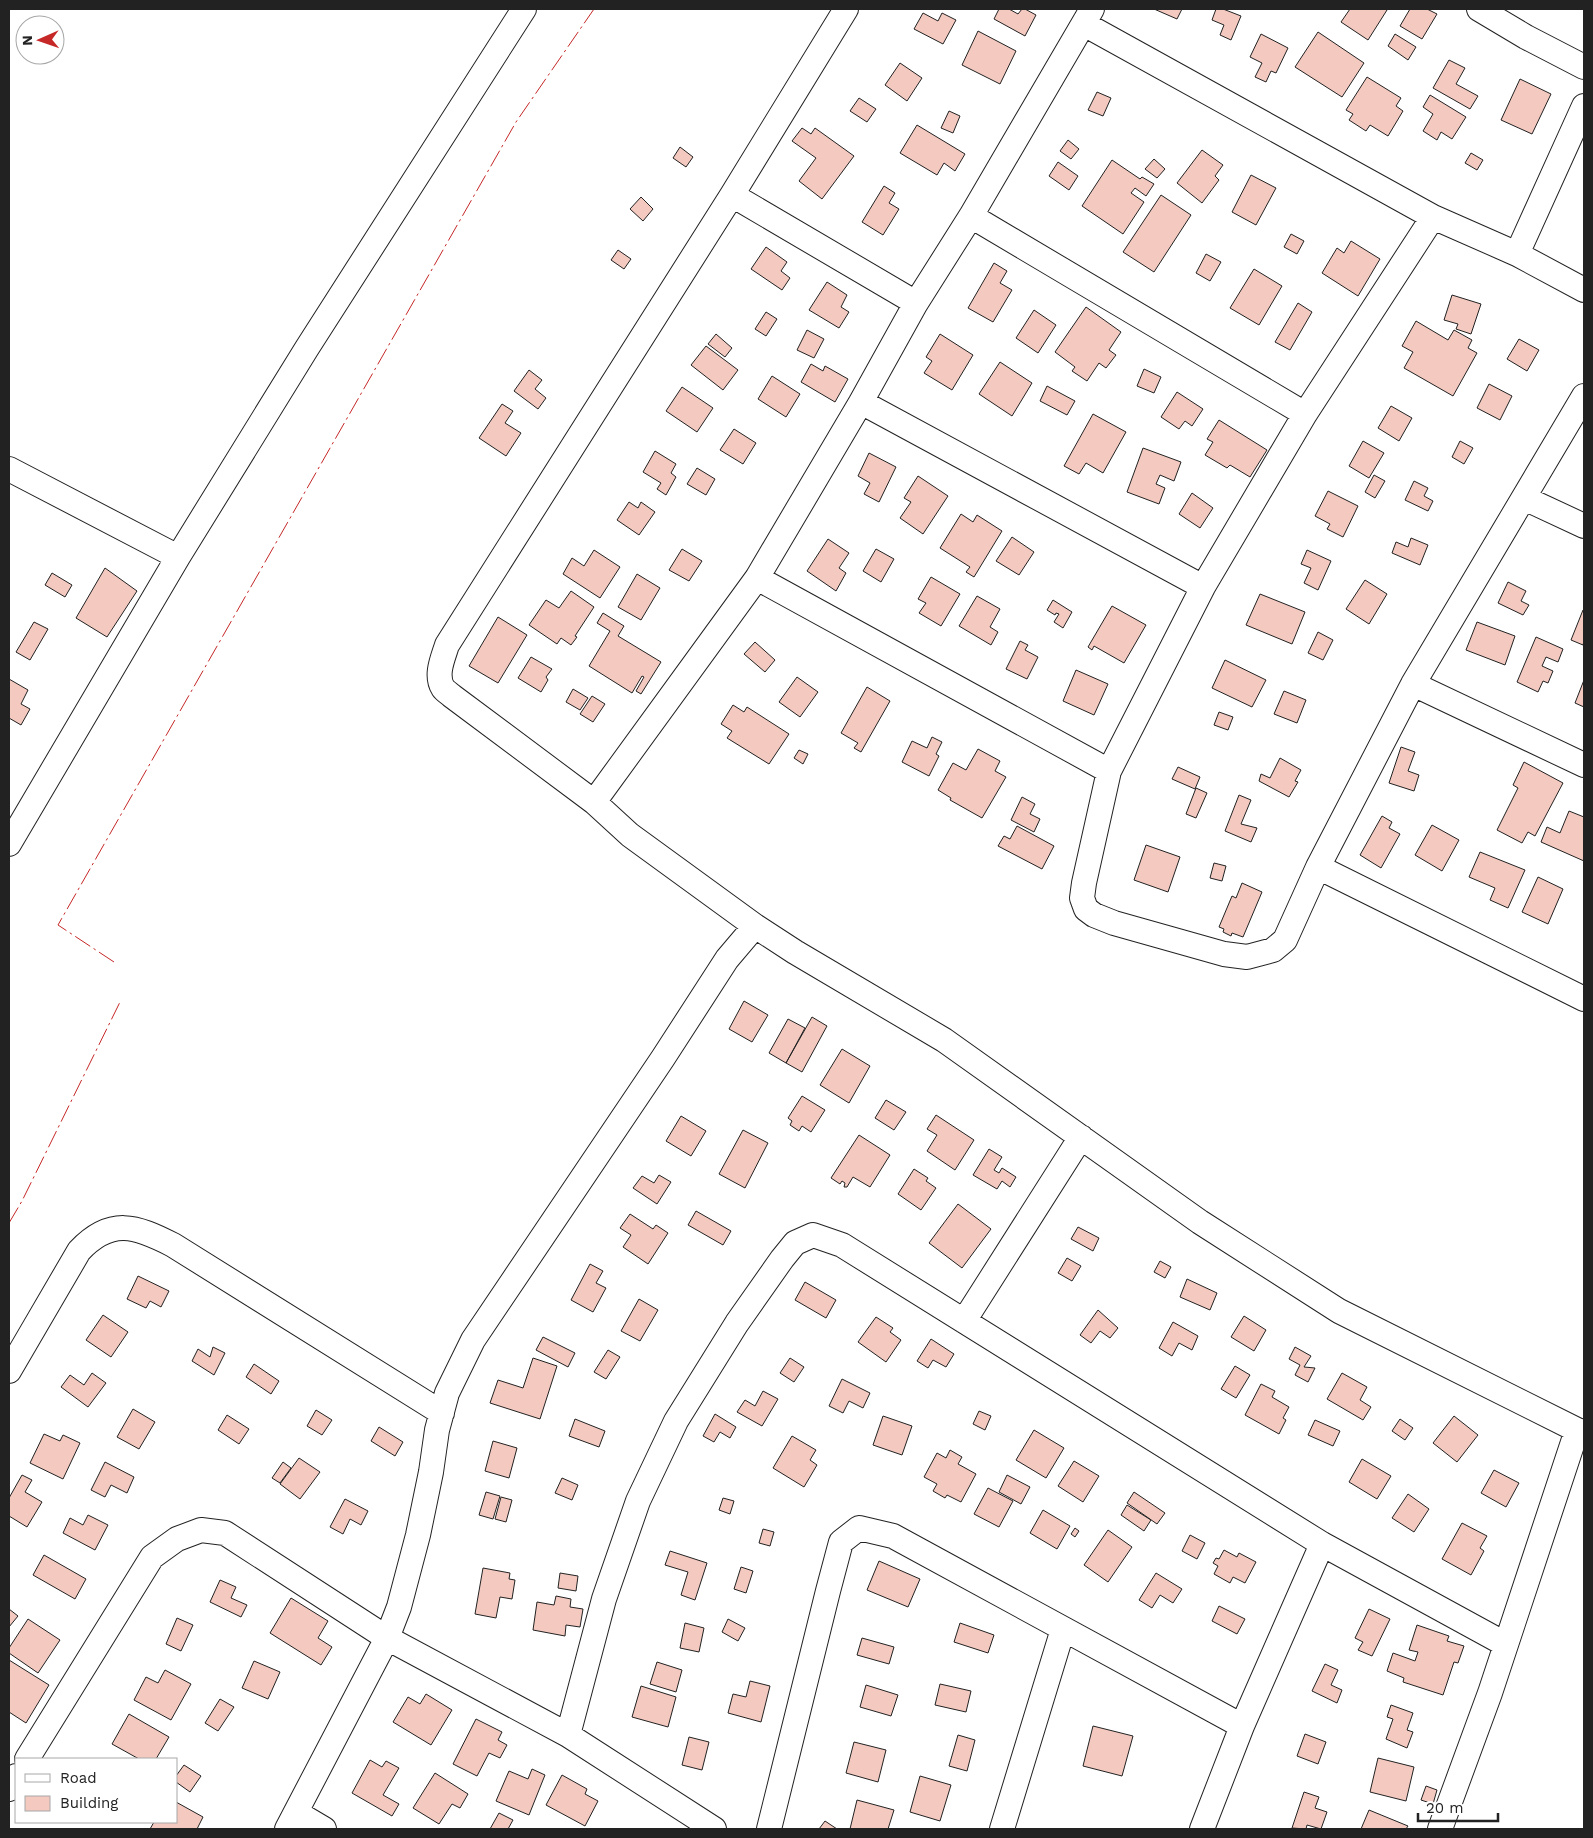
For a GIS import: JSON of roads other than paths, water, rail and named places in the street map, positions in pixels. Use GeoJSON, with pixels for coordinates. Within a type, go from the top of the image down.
{"type":"FeatureCollection","features":[{"type":"Feature","properties":{"kind":"street"},"geometry":{"type":"LineString","coordinates":[[9,844],[178,557],[307,348],[524,9]]}},
{"type":"Feature","properties":{"kind":"street"},"geometry":{"type":"LineString","coordinates":[[846,9],[732,195],[447,645],[441,661],[440,672],[443,688],[594,802],[630,836],[755,926],[794,952],[944,1040],[1200,1222],[1339,1312],[1581,1431],[1490,1693],[1440,1829]]}},
{"type":"Feature","properties":{"kind":"street"},"geometry":{"type":"LineString","coordinates":[[1479,9],[1526,37],[1584,67]]}},
{"type":"Feature","properties":{"kind":"street"},"geometry":{"type":"LineString","coordinates":[[594,802],[757,578],[861,402],[916,303],[972,216],[1088,16],[1433,217],[1517,254],[1584,290]]}},
{"type":"Feature","properties":{"kind":"street"},"geometry":{"type":"LineString","coordinates":[[1517,254],[1584,106]]}},
{"type":"Feature","properties":{"kind":"street"},"geometry":{"type":"LineString","coordinates":[[732,195],[916,303]]}},
{"type":"Feature","properties":{"kind":"street"},"geometry":{"type":"LineString","coordinates":[[972,216],[1305,414]]}},
{"type":"Feature","properties":{"kind":"street"},"geometry":{"type":"LineString","coordinates":[[1433,217],[1305,414],[1203,587],[1109,770],[1082,898],[1086,909],[1094,915],[1114,923],[1224,954],[1247,956],[1262,954],[1273,950],[1285,940],[1318,867],[1412,684],[1584,396]]}},
{"type":"Feature","properties":{"kind":"street"},"geometry":{"type":"LineString","coordinates":[[861,402],[1203,587]]}},
{"type":"Feature","properties":{"kind":"street"},"geometry":{"type":"LineString","coordinates":[[9,469],[178,557]]}},
{"type":"Feature","properties":{"kind":"street"},"geometry":{"type":"LineString","coordinates":[[1524,498],[1584,526]]}},
{"type":"Feature","properties":{"kind":"street"},"geometry":{"type":"LineString","coordinates":[[757,578],[1109,770]]}},
{"type":"Feature","properties":{"kind":"street"},"geometry":{"type":"LineString","coordinates":[[1412,684],[1584,766]]}},
{"type":"Feature","properties":{"kind":"street"},"geometry":{"type":"LineString","coordinates":[[1318,867],[1584,999]]}},
{"type":"Feature","properties":{"kind":"street"},"geometry":{"type":"LineString","coordinates":[[324,1829],[292,1821],[387,1638],[399,1607],[418,1535],[447,1393],[472,1340],[658,1066],[727,959],[755,926]]}},
{"type":"Feature","properties":{"kind":"street"},"geometry":{"type":"LineString","coordinates":[[964,1321],[1081,1138]]}},
{"type":"Feature","properties":{"kind":"street"},"geometry":{"type":"LineString","coordinates":[[9,1371],[79,1251],[91,1238],[104,1232],[124,1227],[148,1232],[173,1245],[442,1412]]}},
{"type":"Feature","properties":{"kind":"street"},"geometry":{"type":"LineString","coordinates":[[568,1735],[604,1599],[638,1501],[676,1421],[782,1259],[795,1244],[813,1235],[842,1245],[1322,1544],[1506,1644]]}},
{"type":"Feature","properties":{"kind":"street"},"geometry":{"type":"LineString","coordinates":[[769,1829],[841,1542],[860,1528],[892,1536],[1242,1726]]}},
{"type":"Feature","properties":{"kind":"street"},"geometry":{"type":"LineString","coordinates":[[28,1758],[152,1557],[177,1539],[201,1530],[225,1533],[387,1638],[568,1735],[714,1829]]}},
{"type":"Feature","properties":{"kind":"street"},"geometry":{"type":"LineString","coordinates":[[1202,1829],[1242,1726],[1322,1544]]}},
{"type":"Feature","properties":{"kind":"street"},"geometry":{"type":"LineString","coordinates":[[1002,1829],[1063,1629]]}},
{"type":"Feature","properties":{"kind":"street"},"geometry":{"type":"LineString","coordinates":[[9,1789],[15,1778]]}}]}
